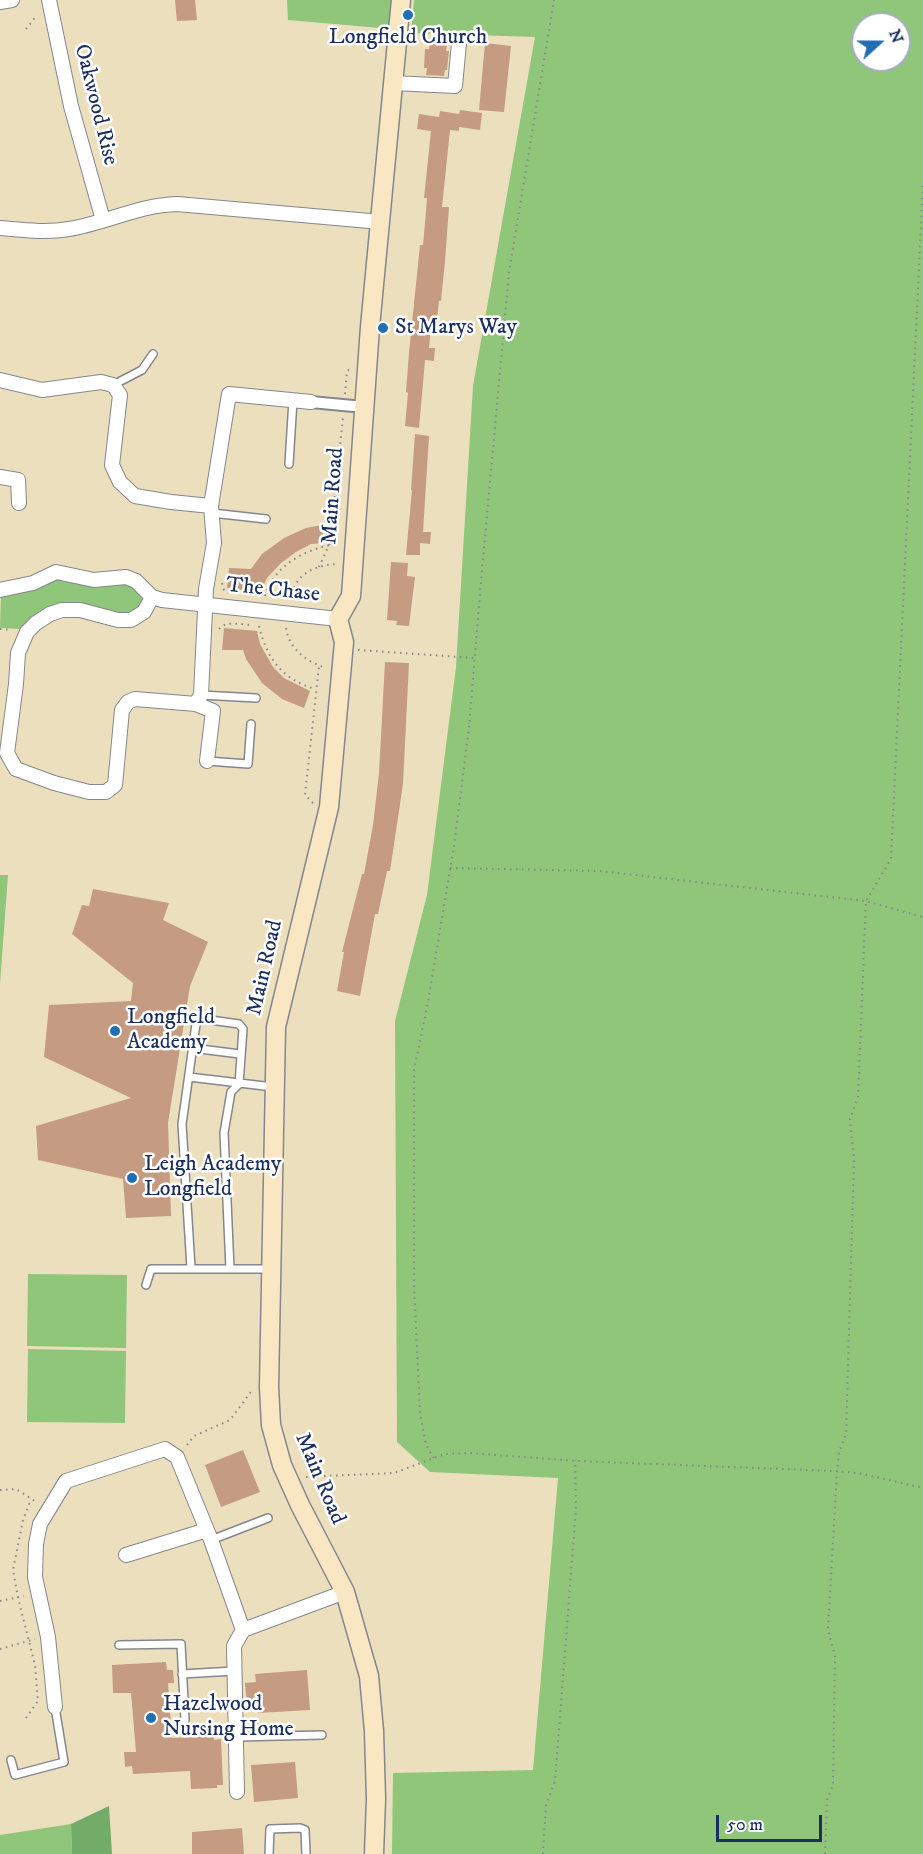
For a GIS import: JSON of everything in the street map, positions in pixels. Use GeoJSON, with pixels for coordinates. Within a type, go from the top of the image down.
{"type":"FeatureCollection","features":[{"type":"Feature","properties":{"kind":"main road","name":"Main Road"},"geometry":{"type":"LineString","coordinates":[[374,1854],[376,1799],[374,1731],[369,1676],[345,1592],[282,1465],[271,1425],[269,1372],[276,1027],[327,817],[344,649],[338,620],[351,596],[368,354],[401,0]]}},
{"type":"Feature","properties":{"kind":"street"},"geometry":{"type":"LineString","coordinates":[[0,2],[12,0]]}},
{"type":"Feature","properties":{"kind":"street","name":"Oakwood Rise"},"geometry":{"type":"LineString","coordinates":[[50,0],[69,98],[103,220]]}},
{"type":"Feature","properties":{"kind":"street"},"geometry":{"type":"LineString","coordinates":[[393,83],[455,86],[459,43]]}},
{"type":"Feature","properties":{"kind":"street"},"geometry":{"type":"LineString","coordinates":[[0,228],[40,232],[60,231],[147,208],[177,204],[381,222]]}},
{"type":"Feature","properties":{"kind":"street"},"geometry":{"type":"LineString","coordinates":[[0,380],[42,390],[101,382],[113,385],[120,395],[112,465],[120,482],[135,496],[212,509]]}},
{"type":"Feature","properties":{"kind":"street"},"geometry":{"type":"LineString","coordinates":[[198,699],[207,576],[214,543],[212,509],[229,394],[364,407]]}},
{"type":"Feature","properties":{"kind":"street"},"geometry":{"type":"LineString","coordinates":[[0,477],[18,480],[19,503]]}},
{"type":"Feature","properties":{"kind":"street"},"geometry":{"type":"LineString","coordinates":[[0,590],[33,583],[56,572],[90,580],[130,578],[152,597],[144,612],[131,620],[118,620],[87,610],[71,609],[50,614],[33,626],[23,639],[18,653],[7,753],[16,769],[54,783],[89,792],[106,792],[115,785],[122,710],[128,702],[135,699],[198,699],[213,711],[207,761]]}},
{"type":"Feature","properties":{"kind":"street","name":"The Chase"},"geometry":{"type":"LineString","coordinates":[[152,597],[166,601],[338,620]]}},
{"type":"Feature","properties":{"kind":"street"},"geometry":{"type":"LineString","coordinates":[[55,1707],[48,1638],[36,1578],[36,1544],[40,1524],[66,1481],[165,1449],[177,1457],[209,1535],[243,1630]]}},
{"type":"Feature","properties":{"kind":"street"},"geometry":{"type":"LineString","coordinates":[[126,1555],[209,1535]]}},
{"type":"Feature","properties":{"kind":"street"},"geometry":{"type":"LineString","coordinates":[[237,1792],[234,1646],[243,1630],[345,1592]]}},
{"type":"Feature","properties":{"kind":"lane"},"geometry":{"type":"LineString","coordinates":[[113,385],[142,370],[153,354]]}},
{"type":"Feature","properties":{"kind":"lane"},"geometry":{"type":"LineString","coordinates":[[289,464],[293,400]]}},
{"type":"Feature","properties":{"kind":"lane"},"geometry":{"type":"LineString","coordinates":[[212,509],[266,519]]}},
{"type":"Feature","properties":{"kind":"lane"},"geometry":{"type":"LineString","coordinates":[[198,699],[256,698]]}},
{"type":"Feature","properties":{"kind":"lane"},"geometry":{"type":"LineString","coordinates":[[207,761],[248,764],[251,724]]}},
{"type":"Feature","properties":{"kind":"lane"},"geometry":{"type":"LineString","coordinates":[[191,1268],[182,1124],[196,1024],[203,1019],[241,1026],[243,1029],[238,1084],[231,1092],[224,1133],[230,1269]]}},
{"type":"Feature","properties":{"kind":"lane"},"geometry":{"type":"LineString","coordinates":[[192,1048],[240,1054]]}},
{"type":"Feature","properties":{"kind":"lane"},"geometry":{"type":"LineString","coordinates":[[189,1077],[274,1087]]}},
{"type":"Feature","properties":{"kind":"lane"},"geometry":{"type":"LineString","coordinates":[[146,1285],[151,1269],[272,1269]]}},
{"type":"Feature","properties":{"kind":"lane"},"geometry":{"type":"LineString","coordinates":[[209,1535],[268,1518]]}},
{"type":"Feature","properties":{"kind":"lane"},"geometry":{"type":"LineString","coordinates":[[119,1645],[181,1644],[185,1720]]}},
{"type":"Feature","properties":{"kind":"lane"},"geometry":{"type":"LineString","coordinates":[[182,1674],[234,1671]]}},
{"type":"Feature","properties":{"kind":"lane"},"geometry":{"type":"LineString","coordinates":[[11,1760],[15,1775],[64,1762],[55,1707]]}},
{"type":"Feature","properties":{"kind":"lane"},"geometry":{"type":"LineString","coordinates":[[237,1737],[322,1735]]}},
{"type":"Feature","properties":{"kind":"lane"},"geometry":{"type":"LineString","coordinates":[[269,1854],[270,1829],[300,1828],[305,1830],[306,1854]]}},
{"type":"Feature","properties":{"kind":"path"},"geometry":{"type":"LineString","coordinates":[[434,1458],[426,1445],[420,1413],[414,1284],[414,1070],[429,1002],[469,728],[509,272],[554,0]]}},
{"type":"Feature","properties":{"kind":"path"},"geometry":{"type":"LineString","coordinates":[[26,29],[39,12]]}},
{"type":"Feature","properties":{"kind":"path"},"geometry":{"type":"LineString","coordinates":[[825,1854],[827,1800],[833,1785],[835,1657],[828,1629],[837,1471],[839,1452],[846,1434],[854,1160],[850,1119],[858,1096],[866,901],[891,859],[923,183]]}},
{"type":"Feature","properties":{"kind":"path"},"geometry":{"type":"LineString","coordinates":[[319,567],[330,545],[347,371],[368,354]]}},
{"type":"Feature","properties":{"kind":"path"},"geometry":{"type":"LineString","coordinates":[[265,596],[273,577],[288,563],[301,554],[330,545]]}},
{"type":"Feature","properties":{"kind":"path"},"geometry":{"type":"LineString","coordinates":[[222,579],[224,590],[237,594]]}},
{"type":"Feature","properties":{"kind":"path"},"geometry":{"type":"LineString","coordinates":[[256,596],[273,597]]}},
{"type":"Feature","properties":{"kind":"path"},"geometry":{"type":"LineString","coordinates":[[281,598],[290,598]]}},
{"type":"Feature","properties":{"kind":"path"},"geometry":{"type":"LineString","coordinates":[[218,637],[222,625],[268,626]]}},
{"type":"Feature","properties":{"kind":"path"},"geometry":{"type":"LineString","coordinates":[[259,626],[269,654],[280,670],[299,684],[316,689]]}},
{"type":"Feature","properties":{"kind":"path"},"geometry":{"type":"LineString","coordinates":[[277,627],[286,627]]}},
{"type":"Feature","properties":{"kind":"path"},"geometry":{"type":"LineString","coordinates":[[344,649],[475,658]]}},
{"type":"Feature","properties":{"kind":"path"},"geometry":{"type":"LineString","coordinates":[[319,666],[305,795],[327,817]]}},
{"type":"Feature","properties":{"kind":"path"},"geometry":{"type":"LineString","coordinates":[[450,868],[599,871],[866,901],[923,917]]}},
{"type":"Feature","properties":{"kind":"path"},"geometry":{"type":"LineString","coordinates":[[177,1457],[194,1436],[230,1420],[259,1380],[269,1372]]}},
{"type":"Feature","properties":{"kind":"path"},"geometry":{"type":"LineString","coordinates":[[288,1478],[394,1473],[445,1454],[469,1453],[575,1460],[837,1471],[858,1473],[923,1488]]}},
{"type":"Feature","properties":{"kind":"path"},"geometry":{"type":"LineString","coordinates":[[543,1854],[546,1805],[555,1781],[576,1508],[575,1460]]}},
{"type":"Feature","properties":{"kind":"path"},"geometry":{"type":"LineString","coordinates":[[0,1490],[16,1489],[48,1508]]}},
{"type":"Feature","properties":{"kind":"path"},"geometry":{"type":"LineString","coordinates":[[26,1718],[38,1701],[35,1665],[13,1570],[23,1520],[31,1499]]}},
{"type":"Feature","properties":{"kind":"path"},"geometry":{"type":"LineString","coordinates":[[0,1601],[38,1593]]}},
{"type":"Feature","properties":{"kind":"path"},"geometry":{"type":"LineString","coordinates":[[0,1648],[48,1638]]}},
{"type":"Feature","properties":{"kind":"green space"},"geometry":{"type":"Polygon","coordinates":[[[287,0],[395,0],[392,29],[288,20],[287,0]]]}},
{"type":"Feature","properties":{"kind":"green space"},"geometry":{"type":"Polygon","coordinates":[[[414,0],[923,0],[923,1854],[392,1854],[393,1773],[533,1770],[558,1478],[430,1472],[397,1442],[395,1021],[427,895],[456,667],[473,386],[535,37],[411,33],[414,0]]]}},
{"type":"Feature","properties":{"kind":"green space"},"geometry":{"type":"Polygon","coordinates":[[[61,578],[89,586],[129,583],[142,598],[142,608],[129,616],[85,606],[23,631],[0,628],[1,594],[28,591],[61,578]]]}},
{"type":"Feature","properties":{"kind":"green space"},"geometry":{"type":"Polygon","coordinates":[[[0,875],[8,875],[0,984],[0,875]]]}},
{"type":"Feature","properties":{"kind":"green space"},"geometry":{"type":"Polygon","coordinates":[[[28,1274],[127,1275],[126,1348],[27,1346],[28,1274]]]}},
{"type":"Feature","properties":{"kind":"green space"},"geometry":{"type":"Polygon","coordinates":[[[28,1349],[126,1351],[125,1423],[27,1422],[28,1349]]]}},
{"type":"Feature","properties":{"kind":"green space"},"geometry":{"type":"Polygon","coordinates":[[[109,1806],[112,1854],[72,1854],[71,1824],[109,1806]]]}},
{"type":"Feature","properties":{"kind":"green space"},"geometry":{"type":"Polygon","coordinates":[[[71,1824],[72,1854],[0,1854],[0,1835],[71,1824]]]}},
{"type":"Feature","properties":{"kind":"building"},"geometry":{"type":"Polygon","coordinates":[[[175,0],[195,0],[197,20],[177,21],[175,0]]]}},
{"type":"Feature","properties":{"kind":"building"},"geometry":{"type":"Polygon","coordinates":[[[430,41],[447,43],[446,51],[449,51],[444,76],[426,75],[425,49],[429,49],[430,41]]]}},
{"type":"Feature","properties":{"kind":"building"},"geometry":{"type":"Polygon","coordinates":[[[485,43],[511,46],[504,112],[479,110],[485,43]]]}},
{"type":"Feature","properties":{"kind":"building"},"geometry":{"type":"Polygon","coordinates":[[[460,110],[482,113],[480,130],[459,127],[459,131],[450,130],[442,207],[449,207],[445,261],[441,301],[439,301],[437,318],[432,318],[429,348],[435,348],[434,361],[425,360],[419,428],[405,426],[409,353],[420,245],[423,245],[427,198],[424,198],[431,131],[417,129],[419,114],[439,117],[440,111],[459,114],[460,110]]]}},
{"type":"Feature","properties":{"kind":"building"},"geometry":{"type":"Polygon","coordinates":[[[415,434],[429,436],[423,532],[431,532],[430,544],[420,543],[420,555],[406,555],[412,490],[415,434]]]}},
{"type":"Feature","properties":{"kind":"building"},"geometry":{"type":"Polygon","coordinates":[[[322,525],[324,543],[311,544],[281,563],[267,578],[260,593],[227,588],[229,568],[251,569],[262,554],[284,538],[306,528],[322,525]]]}},
{"type":"Feature","properties":{"kind":"building"},"geometry":{"type":"Polygon","coordinates":[[[391,562],[408,563],[407,576],[415,577],[409,626],[396,625],[397,621],[387,620],[391,562]]]}},
{"type":"Feature","properties":{"kind":"building"},"geometry":{"type":"Polygon","coordinates":[[[224,628],[257,631],[260,644],[273,667],[284,678],[310,691],[304,708],[282,699],[262,683],[246,659],[243,650],[222,650],[224,628]]]}},
{"type":"Feature","properties":{"kind":"building"},"geometry":{"type":"Polygon","coordinates":[[[385,662],[409,663],[403,784],[390,871],[387,871],[378,914],[375,914],[360,996],[337,991],[344,952],[342,952],[362,874],[364,874],[373,825],[379,773],[385,662]]]}},
{"type":"Feature","properties":{"kind":"building","name":"Longfield Academy"},"geometry":{"type":"Polygon","coordinates":[[[93,889],[169,903],[163,920],[208,942],[190,986],[168,1123],[171,1216],[126,1218],[123,1179],[38,1160],[36,1126],[131,1098],[44,1057],[49,1005],[131,1001],[133,983],[72,934],[82,905],[89,906],[93,889]]]}},
{"type":"Feature","properties":{"kind":"building"},"geometry":{"type":"Polygon","coordinates":[[[243,1450],[260,1492],[221,1507],[205,1465],[243,1450]]]}},
{"type":"Feature","properties":{"kind":"building","name":"Hazelwood Nursing Home"},"geometry":{"type":"Polygon","coordinates":[[[166,1662],[167,1670],[173,1670],[174,1683],[168,1683],[172,1738],[214,1736],[214,1740],[221,1739],[223,1785],[217,1785],[217,1788],[191,1789],[190,1771],[133,1774],[132,1766],[125,1767],[124,1752],[136,1752],[131,1693],[113,1693],[112,1665],[166,1662]]]}},
{"type":"Feature","properties":{"kind":"building"},"geometry":{"type":"Polygon","coordinates":[[[307,1670],[310,1710],[258,1713],[257,1702],[247,1703],[245,1683],[256,1682],[255,1674],[307,1670]]]}},
{"type":"Feature","properties":{"kind":"building"},"geometry":{"type":"Polygon","coordinates":[[[295,1762],[298,1798],[254,1802],[251,1765],[295,1762]]]}},
{"type":"Feature","properties":{"kind":"building"},"geometry":{"type":"Polygon","coordinates":[[[242,1828],[244,1854],[192,1854],[192,1832],[242,1828]]]}},
{"type":"Feature","properties":{"kind":"place","name":"Longfield Church"},"geometry":{"type":"Point","coordinates":[408,15]}},
{"type":"Feature","properties":{"kind":"place","name":"St Marys Way"},"geometry":{"type":"Point","coordinates":[383,328]}},
{"type":"Feature","properties":{"kind":"place","name":"Longfield Academy"},"geometry":{"type":"Point","coordinates":[115,1031]}},
{"type":"Feature","properties":{"kind":"place","name":"Leigh Academy Longfield"},"geometry":{"type":"Point","coordinates":[132,1178]}},
{"type":"Feature","properties":{"kind":"place","name":"Hazelwood Nursing Home"},"geometry":{"type":"Point","coordinates":[151,1718]}}]}
